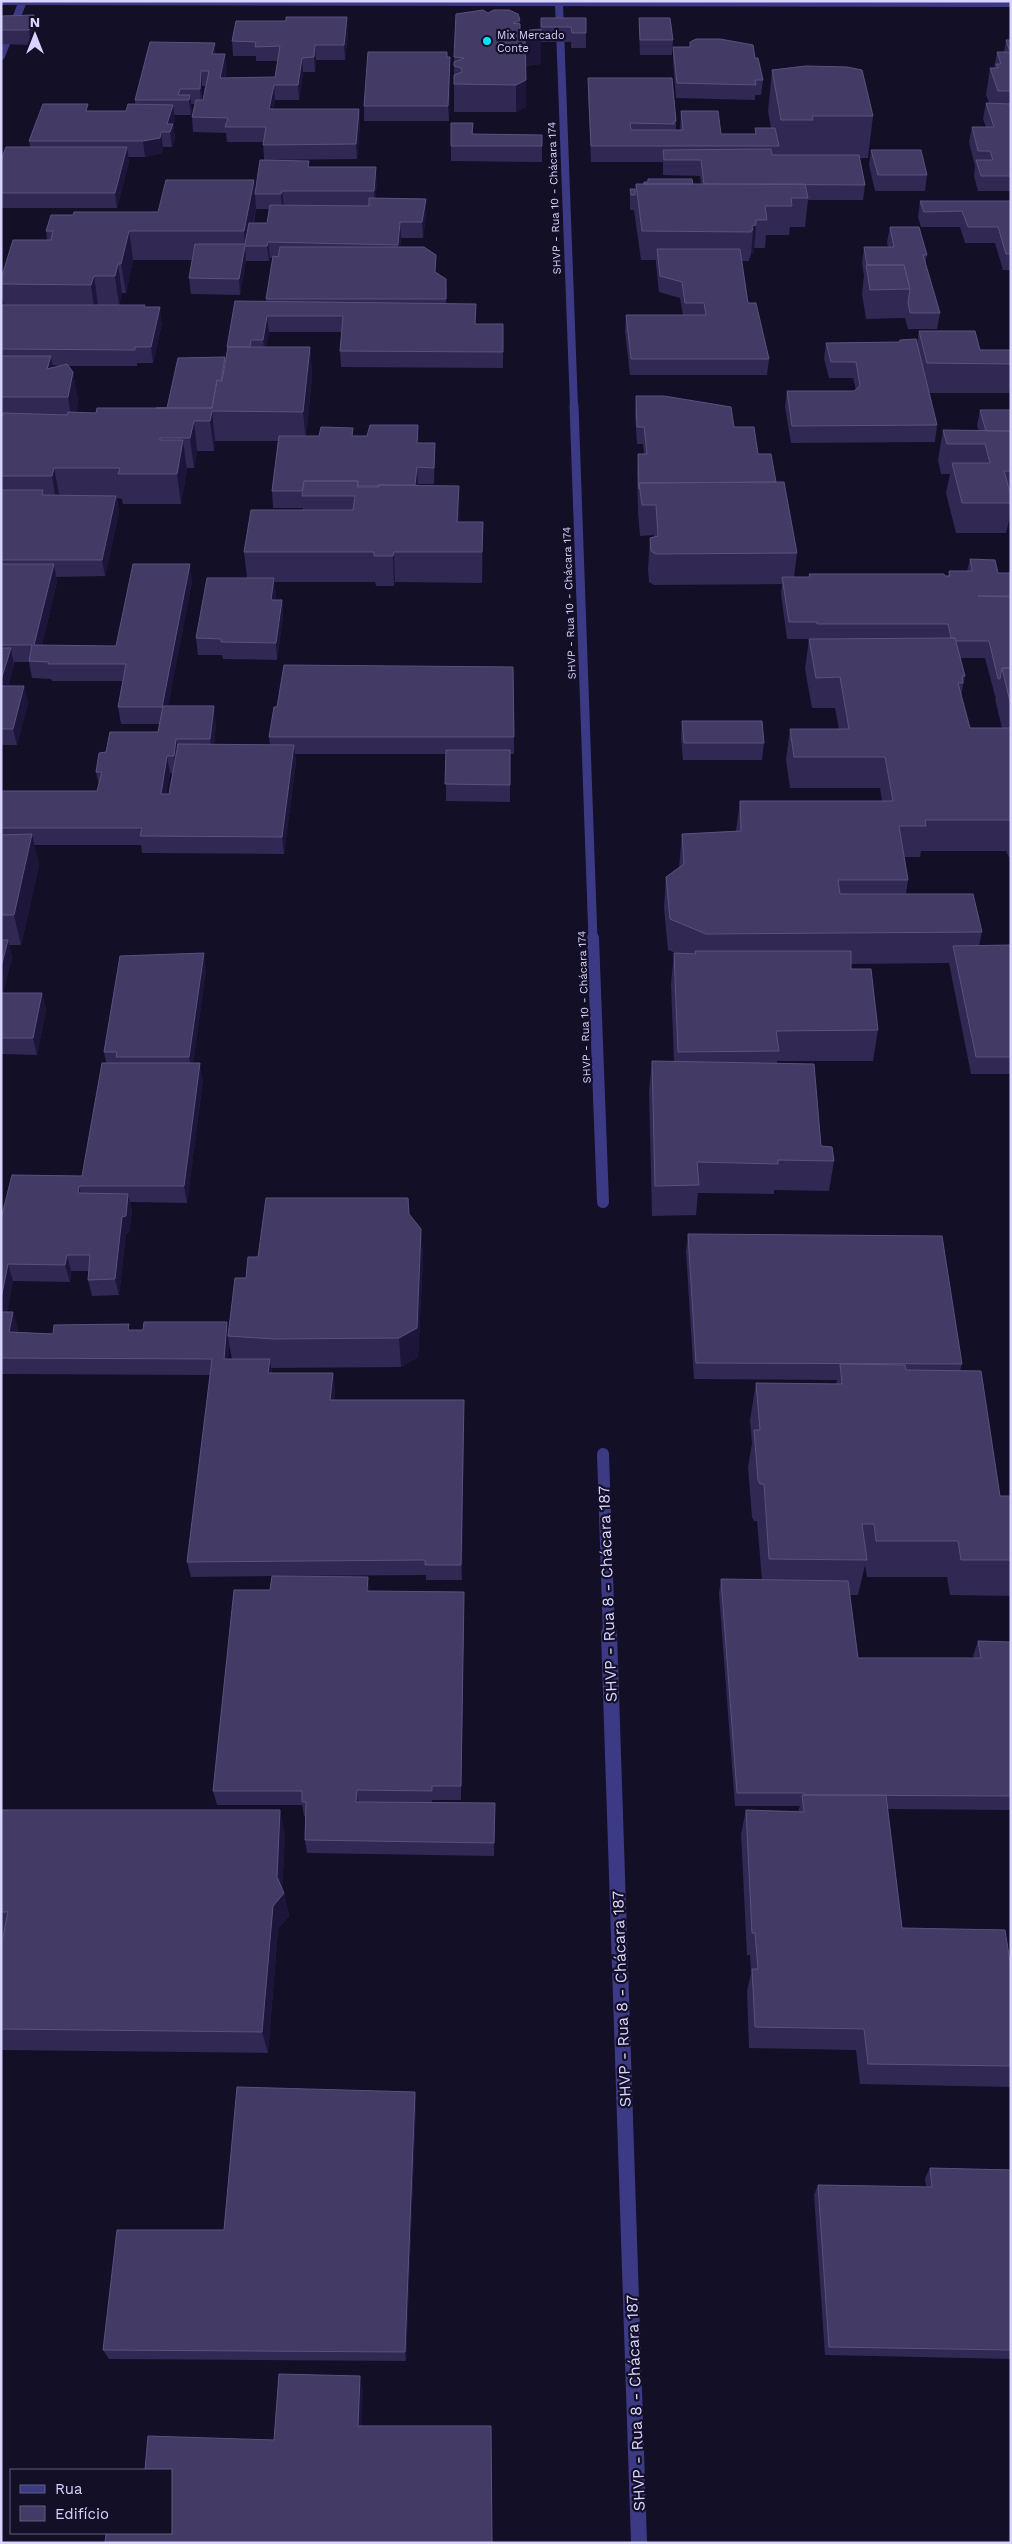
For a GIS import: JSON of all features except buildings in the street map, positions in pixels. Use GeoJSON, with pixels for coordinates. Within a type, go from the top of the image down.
{"type":"FeatureCollection","features":[{"type":"Feature","properties":{"kind":"street"},"geometry":{"type":"LineString","coordinates":[[1,1],[1011,3]]}},
{"type":"Feature","properties":{"kind":"street"},"geometry":{"type":"LineString","coordinates":[[1,56],[23,1]]}},
{"type":"Feature","properties":{"kind":"street","name":"SHVP - Rua 10 - Chácara 174"},"geometry":{"type":"LineString","coordinates":[[559,2],[603,1202]]}},
{"type":"Feature","properties":{"kind":"street","name":"SHVP - Rua 8 - Chácara 187"},"geometry":{"type":"LineString","coordinates":[[603,1454],[639,2543]]}},
{"type":"Feature","properties":{"kind":"place","name":"Mix Mercado Conte"},"geometry":{"type":"Point","coordinates":[487,41]}}]}
